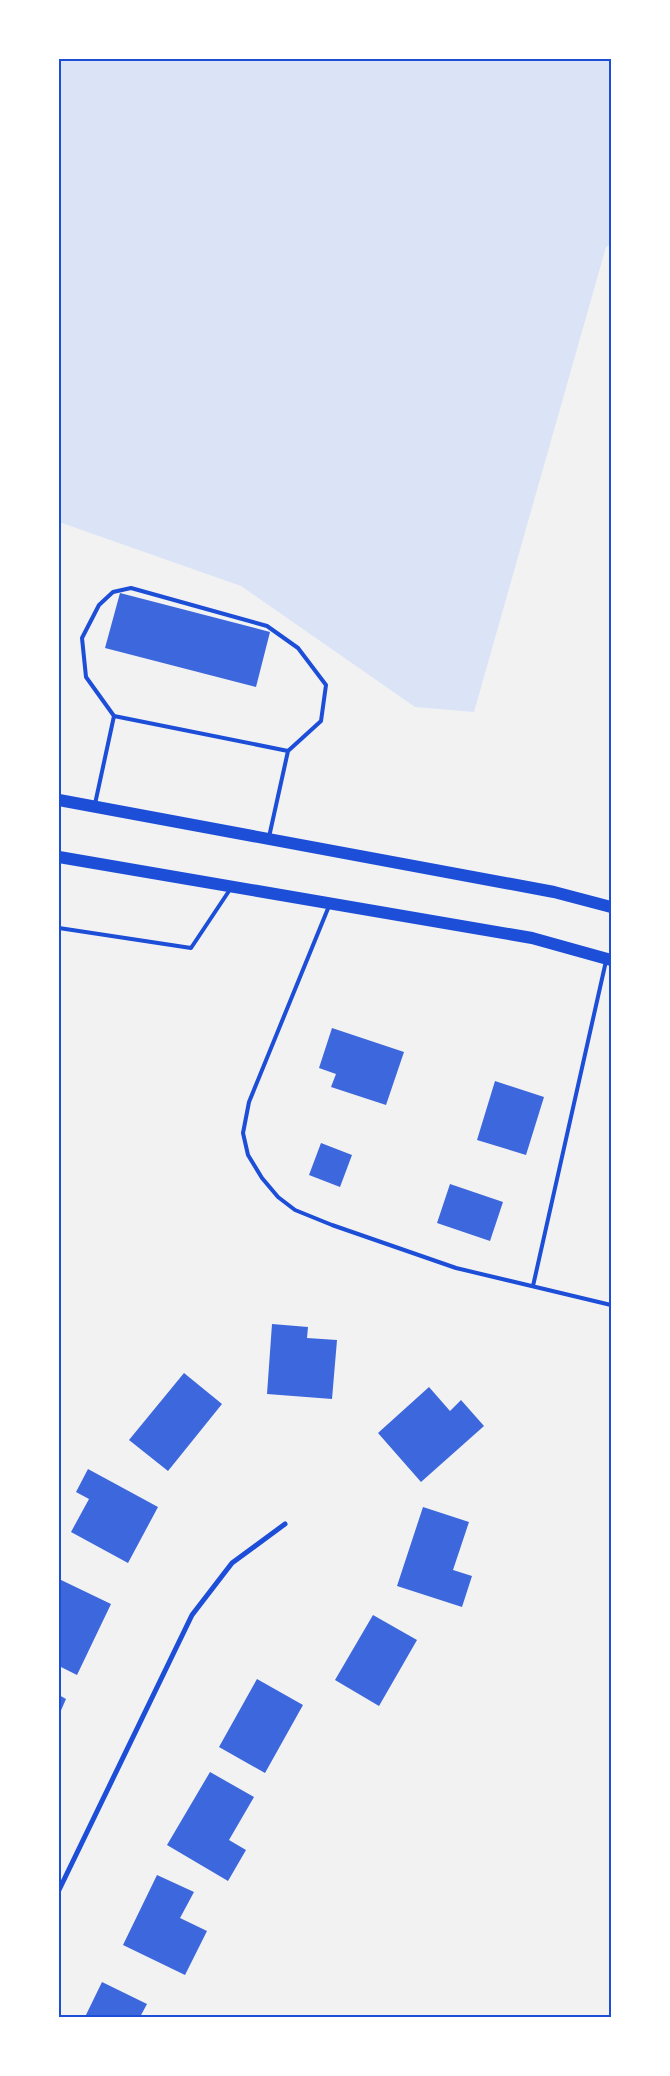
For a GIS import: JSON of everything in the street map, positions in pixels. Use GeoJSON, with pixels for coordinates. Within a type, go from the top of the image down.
{"type":"FeatureCollection","features":[{"type":"Feature","properties":{"kind":"main road"},"geometry":{"type":"LineString","coordinates":[[59,800],[554,892],[611,907]]}},
{"type":"Feature","properties":{"kind":"main road"},"geometry":{"type":"LineString","coordinates":[[59,857],[532,938],[609,959]]}},
{"type":"Feature","properties":{"kind":"street"},"geometry":{"type":"LineString","coordinates":[[59,1890],[192,1615],[232,1563],[285,1524]]}},
{"type":"Feature","properties":{"kind":"lane"},"geometry":{"type":"LineString","coordinates":[[268,839],[288,751],[321,721],[326,685],[298,648],[267,626],[131,588],[113,592],[99,605],[82,638],[86,677],[114,716],[288,751]]}},
{"type":"Feature","properties":{"kind":"lane"},"geometry":{"type":"LineString","coordinates":[[94,807],[114,716]]}},
{"type":"Feature","properties":{"kind":"lane"},"geometry":{"type":"LineString","coordinates":[[59,928],[191,948],[232,887]]}},
{"type":"Feature","properties":{"kind":"lane"},"geometry":{"type":"LineString","coordinates":[[330,904],[250,1102],[243,1133],[248,1155],[262,1178],[278,1197],[295,1210],[332,1225],[456,1268],[611,1305]]}},
{"type":"Feature","properties":{"kind":"lane"},"geometry":{"type":"LineString","coordinates":[[532,1286],[609,959]]}},
{"type":"Feature","properties":{"kind":"shaded area"},"geometry":{"type":"Polygon","coordinates":[[[59,59],[611,59],[611,245],[606,247],[474,712],[415,707],[241,586],[59,522],[59,59]]]}},
{"type":"Feature","properties":{"kind":"building"},"geometry":{"type":"Polygon","coordinates":[[[120,593],[270,632],[256,687],[105,648],[120,593]]]}},
{"type":"Feature","properties":{"kind":"building"},"geometry":{"type":"Polygon","coordinates":[[[332,1028],[404,1052],[386,1105],[331,1087],[336,1074],[319,1068],[332,1028]]]}},
{"type":"Feature","properties":{"kind":"building"},"geometry":{"type":"Polygon","coordinates":[[[495,1081],[544,1097],[526,1155],[477,1140],[495,1081]]]}},
{"type":"Feature","properties":{"kind":"building"},"geometry":{"type":"Polygon","coordinates":[[[321,1143],[352,1155],[340,1187],[309,1175],[321,1143]]]}},
{"type":"Feature","properties":{"kind":"building"},"geometry":{"type":"Polygon","coordinates":[[[450,1184],[503,1202],[490,1241],[437,1223],[450,1184]]]}},
{"type":"Feature","properties":{"kind":"building"},"geometry":{"type":"Polygon","coordinates":[[[272,1324],[308,1327],[307,1338],[337,1340],[332,1399],[267,1394],[272,1324]]]}},
{"type":"Feature","properties":{"kind":"building"},"geometry":{"type":"Polygon","coordinates":[[[184,1373],[222,1404],[168,1471],[129,1440],[184,1373]]]}},
{"type":"Feature","properties":{"kind":"building"},"geometry":{"type":"Polygon","coordinates":[[[429,1387],[450,1411],[461,1400],[484,1426],[421,1482],[378,1433],[429,1387]]]}},
{"type":"Feature","properties":{"kind":"building"},"geometry":{"type":"Polygon","coordinates":[[[88,1469],[158,1507],[128,1563],[71,1532],[89,1499],[76,1492],[88,1469]]]}},
{"type":"Feature","properties":{"kind":"building"},"geometry":{"type":"Polygon","coordinates":[[[423,1507],[469,1522],[453,1570],[472,1576],[462,1607],[397,1586],[423,1507]]]}},
{"type":"Feature","properties":{"kind":"building"},"geometry":{"type":"Polygon","coordinates":[[[59,1579],[111,1604],[77,1675],[59,1666],[59,1579]]]}},
{"type":"Feature","properties":{"kind":"building"},"geometry":{"type":"Polygon","coordinates":[[[373,1615],[417,1640],[379,1706],[335,1680],[373,1615]]]}},
{"type":"Feature","properties":{"kind":"building"},"geometry":{"type":"Polygon","coordinates":[[[257,1679],[303,1705],[265,1773],[219,1747],[257,1679]]]}},
{"type":"Feature","properties":{"kind":"building"},"geometry":{"type":"Polygon","coordinates":[[[59,1695],[66,1699],[59,1715],[59,1695]]]}},
{"type":"Feature","properties":{"kind":"building"},"geometry":{"type":"Polygon","coordinates":[[[210,1772],[254,1797],[229,1840],[246,1850],[228,1881],[167,1845],[210,1772]]]}},
{"type":"Feature","properties":{"kind":"building"},"geometry":{"type":"Polygon","coordinates":[[[157,1875],[194,1892],[180,1918],[207,1931],[185,1975],[123,1945],[157,1875]]]}},
{"type":"Feature","properties":{"kind":"building"},"geometry":{"type":"Polygon","coordinates":[[[102,1982],[147,2004],[140,2017],[85,2017],[102,1982]]]}}]}
